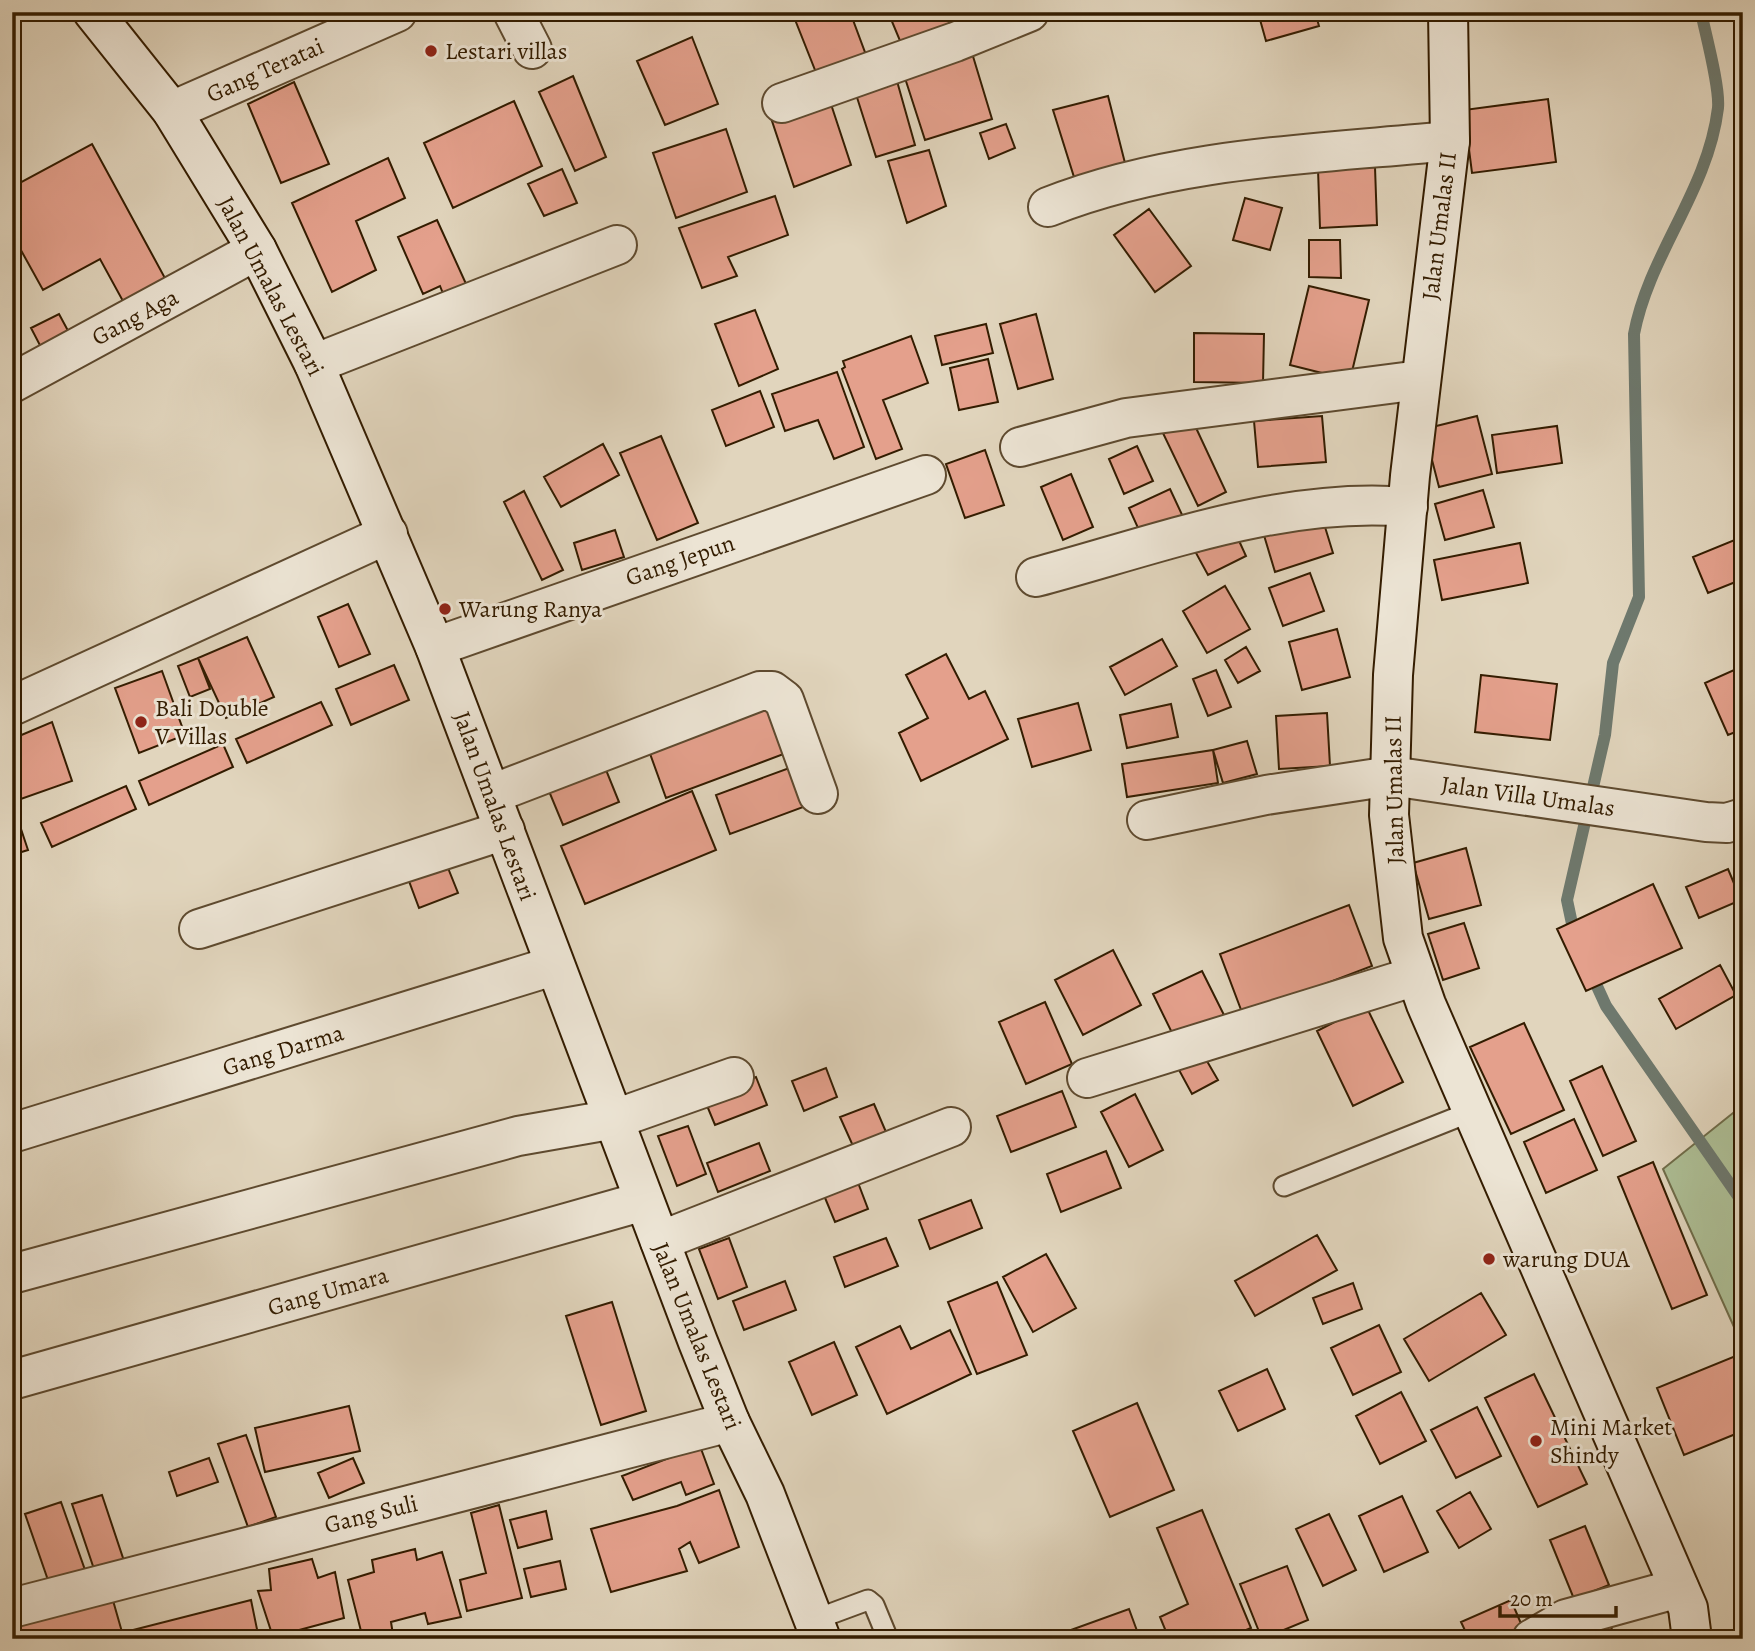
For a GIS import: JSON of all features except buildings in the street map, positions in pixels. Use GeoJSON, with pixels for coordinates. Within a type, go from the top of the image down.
{"type":"FeatureCollection","features":[{"type":"Feature","properties":{"kind":"street","name":"Jalan Umalas Lestari"},"geometry":{"type":"LineString","coordinates":[[93,12],[172,111],[257,250],[313,364],[435,647],[644,1201],[730,1422],[765,1494],[817,1630]]}},
{"type":"Feature","properties":{"kind":"street","name":"Gang Teratai"},"geometry":{"type":"LineString","coordinates":[[172,111],[397,12]]}},
{"type":"Feature","properties":{"kind":"street"},"geometry":{"type":"LineString","coordinates":[[513,12],[532,49]]}},
{"type":"Feature","properties":{"kind":"street"},"geometry":{"type":"LineString","coordinates":[[782,103],[955,43],[1029,12]]}},
{"type":"Feature","properties":{"kind":"street","name":"Jalan Umalas II"},"geometry":{"type":"LineString","coordinates":[[1448,12],[1450,141],[1420,380],[1393,675],[1389,815],[1404,938],[1416,976],[1472,1111],[1688,1608],[1692,1639]]}},
{"type":"Feature","properties":{"kind":"street"},"geometry":{"type":"LineString","coordinates":[[1048,207],[1133,179],[1213,165],[1450,141]]}},
{"type":"Feature","properties":{"kind":"street"},"geometry":{"type":"LineString","coordinates":[[313,364],[617,245]]}},
{"type":"Feature","properties":{"kind":"street","name":"Gang Aga"},"geometry":{"type":"LineString","coordinates":[[12,383],[257,250]]}},
{"type":"Feature","properties":{"kind":"street"},"geometry":{"type":"LineString","coordinates":[[1020,447],[1126,418],[1420,380]]}},
{"type":"Feature","properties":{"kind":"street","name":"Gang Jepun"},"geometry":{"type":"LineString","coordinates":[[435,647],[926,475]]}},
{"type":"Feature","properties":{"kind":"street"},"geometry":{"type":"LineString","coordinates":[[1036,577],[1260,519],[1362,503],[1408,507]]}},
{"type":"Feature","properties":{"kind":"street"},"geometry":{"type":"LineString","coordinates":[[12,706],[388,534]]}},
{"type":"Feature","properties":{"kind":"street"},"geometry":{"type":"LineString","coordinates":[[492,794],[760,691],[772,691],[784,700],[818,794]]}},
{"type":"Feature","properties":{"kind":"street","name":"Jalan Villa Umalas"},"geometry":{"type":"LineString","coordinates":[[1147,820],[1266,795],[1391,776],[1706,822],[1727,823],[1743,818]]}},
{"type":"Feature","properties":{"kind":"street"},"geometry":{"type":"LineString","coordinates":[[198,929],[505,830]]}},
{"type":"Feature","properties":{"kind":"street","name":"Gang Darma"},"geometry":{"type":"LineString","coordinates":[[12,1133],[554,966]]}},
{"type":"Feature","properties":{"kind":"street"},"geometry":{"type":"LineString","coordinates":[[1087,1078],[1416,976]]}},
{"type":"Feature","properties":{"kind":"street"},"geometry":{"type":"LineString","coordinates":[[12,1274],[518,1136],[615,1119],[734,1077]]}},
{"type":"Feature","properties":{"kind":"street"},"geometry":{"type":"LineString","coordinates":[[660,1241],[951,1127]]}},
{"type":"Feature","properties":{"kind":"street","name":"Gang Umara"},"geometry":{"type":"LineString","coordinates":[[12,1380],[644,1201]]}},
{"type":"Feature","properties":{"kind":"street","name":"Gang Suli"},"geometry":{"type":"LineString","coordinates":[[12,1608],[730,1422]]}},
{"type":"Feature","properties":{"kind":"street"},"geometry":{"type":"LineString","coordinates":[[1532,1639],[1566,1619],[1679,1588]]}},
{"type":"Feature","properties":{"kind":"lane"},"geometry":{"type":"LineString","coordinates":[[1284,1186],[1472,1111]]}},
{"type":"Feature","properties":{"kind":"lane"},"geometry":{"type":"LineString","coordinates":[[817,1630],[869,1600],[874,1605],[888,1639]]}},
{"type":"Feature","properties":{"kind":"green space"},"geometry":{"type":"Polygon","coordinates":[[[1743,1105],[1743,1347],[1663,1169],[1743,1105]]]}},
{"type":"Feature","properties":{"kind":"waterway"},"geometry":{"type":"LineString","coordinates":[[1575,938],[1567,900],[1605,735],[1613,663],[1639,597],[1634,334],[1652,277],[1703,167],[1718,108],[1715,75],[1701,12]]}},
{"type":"Feature","properties":{"kind":"waterway"},"geometry":{"type":"LineString","coordinates":[[1590,971],[1606,1006],[1743,1203]]}},
{"type":"Feature","properties":{"kind":"place","name":"Lestari villas"},"geometry":{"type":"Point","coordinates":[431,51]}},
{"type":"Feature","properties":{"kind":"place","name":"Warung Ranya"},"geometry":{"type":"Point","coordinates":[445,609]}},
{"type":"Feature","properties":{"kind":"place","name":"Bali Double V Villas"},"geometry":{"type":"Point","coordinates":[141,722]}},
{"type":"Feature","properties":{"kind":"place","name":"warung DUA"},"geometry":{"type":"Point","coordinates":[1489,1259]}},
{"type":"Feature","properties":{"kind":"place","name":"Mini Market Shindy"},"geometry":{"type":"Point","coordinates":[1536,1441]}}]}
